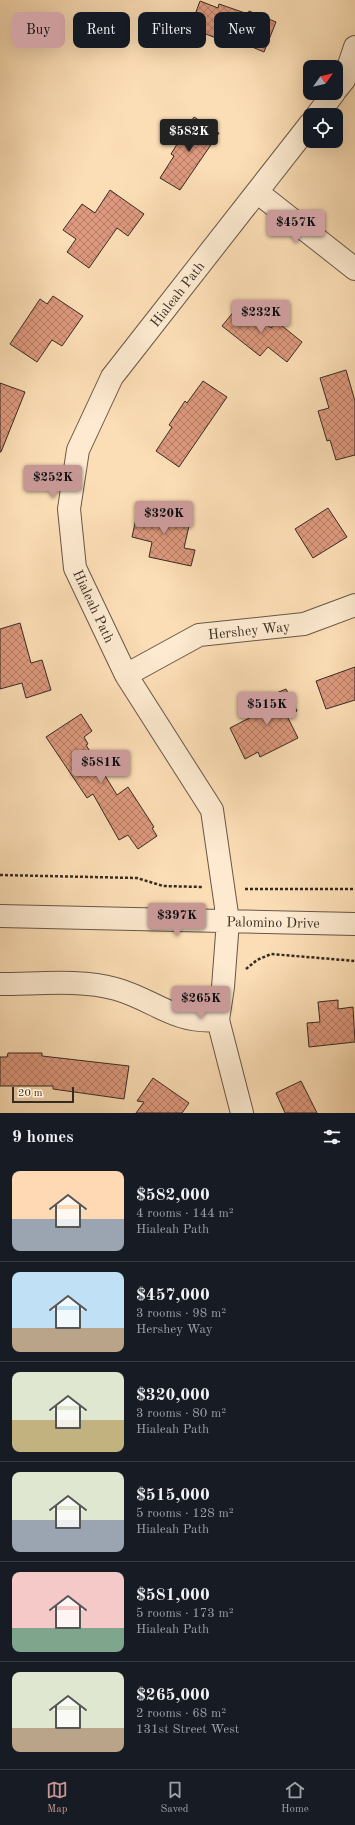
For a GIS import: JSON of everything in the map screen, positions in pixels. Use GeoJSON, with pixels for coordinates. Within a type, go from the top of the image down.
{"type":"FeatureCollection","features":[{"type":"Feature","properties":{"kind":"street"},"geometry":{"type":"LineString","coordinates":[[343,81],[355,47]]}},
{"type":"Feature","properties":{"kind":"street"},"geometry":{"type":"LineString","coordinates":[[322,108],[329,100]]}},
{"type":"Feature","properties":{"kind":"street","name":"Hialeah Path"},"geometry":{"type":"LineString","coordinates":[[218,1020],[223,987],[228,921],[212,810],[126,675],[75,568],[69,509],[78,450],[112,377],[303,133]]}},
{"type":"Feature","properties":{"kind":"street"},"geometry":{"type":"LineString","coordinates":[[258,192],[355,269]]}},
{"type":"Feature","properties":{"kind":"street","name":"Hershey Way"},"geometry":{"type":"LineString","coordinates":[[126,675],[199,635],[304,624],[355,605]]}},
{"type":"Feature","properties":{"kind":"street","name":"Palomino Drive"},"geometry":{"type":"LineString","coordinates":[[0,916],[355,924]]}},
{"type":"Feature","properties":{"kind":"street"},"geometry":{"type":"LineString","coordinates":[[0,984],[88,984],[116,989],[142,999],[174,1016],[202,1022],[218,1020],[242,1113]]}},
{"type":"Feature","properties":{"kind":"path"},"geometry":{"type":"LineString","coordinates":[[0,875],[137,878],[163,886],[355,889]]}},
{"type":"Feature","properties":{"kind":"path"},"geometry":{"type":"LineString","coordinates":[[223,987],[257,960],[271,954],[355,961]]}},
{"type":"Feature","properties":{"kind":"building"},"geometry":{"type":"Polygon","coordinates":[[[200,1],[218,8],[219,4],[242,12],[214,12],[214,37],[206,34],[206,12],[196,12],[200,1]]]}},
{"type":"Feature","properties":{"kind":"building"},"geometry":{"type":"Polygon","coordinates":[[[270,20],[276,22],[270,37],[270,20]]]}},
{"type":"Feature","properties":{"kind":"building"},"geometry":{"type":"Polygon","coordinates":[[[254,48],[266,48],[264,52],[254,48]]]}},
{"type":"Feature","properties":{"kind":"building"},"geometry":{"type":"Polygon","coordinates":[[[194,117],[219,133],[180,190],[160,178],[174,156],[171,154],[194,117]]]}},
{"type":"Feature","properties":{"kind":"building"},"geometry":{"type":"Polygon","coordinates":[[[110,190],[144,214],[128,236],[117,228],[89,268],[67,252],[76,239],[63,230],[82,204],[95,213],[110,190]]]}},
{"type":"Feature","properties":{"kind":"building"},"geometry":{"type":"Polygon","coordinates":[[[53,296],[83,316],[62,346],[52,340],[37,362],[10,344],[40,299],[47,304],[53,296]]]}},
{"type":"Feature","properties":{"kind":"building"},"geometry":{"type":"Polygon","coordinates":[[[240,304],[271,328],[276,321],[302,342],[287,362],[268,347],[260,356],[222,326],[240,304]]]}},
{"type":"Feature","properties":{"kind":"building"},"geometry":{"type":"Polygon","coordinates":[[[346,370],[355,401],[355,455],[336,460],[330,440],[327,441],[318,411],[329,408],[320,378],[346,370]]]}},
{"type":"Feature","properties":{"kind":"building"},"geometry":{"type":"Polygon","coordinates":[[[203,381],[227,397],[179,467],[156,451],[172,427],[169,425],[185,401],[187,403],[203,381]]]}},
{"type":"Feature","properties":{"kind":"building"},"geometry":{"type":"Polygon","coordinates":[[[0,383],[25,392],[1,452],[0,452],[0,383]]]}},
{"type":"Feature","properties":{"kind":"building"},"geometry":{"type":"Polygon","coordinates":[[[139,505],[191,517],[184,548],[195,550],[191,566],[149,557],[152,542],[132,537],[139,505]]]}},
{"type":"Feature","properties":{"kind":"building"},"geometry":{"type":"Polygon","coordinates":[[[328,508],[347,537],[313,558],[295,529],[328,508]]]}},
{"type":"Feature","properties":{"kind":"building"},"geometry":{"type":"Polygon","coordinates":[[[20,623],[31,663],[42,660],[51,690],[26,698],[22,683],[0,689],[0,629],[20,623]]]}},
{"type":"Feature","properties":{"kind":"building"},"geometry":{"type":"Polygon","coordinates":[[[355,667],[355,700],[326,709],[316,681],[355,667]]]}},
{"type":"Feature","properties":{"kind":"building"},"geometry":{"type":"Polygon","coordinates":[[[286,689],[297,711],[287,716],[298,738],[260,757],[258,752],[245,759],[230,728],[261,712],[255,702],[286,689]]]}},
{"type":"Feature","properties":{"kind":"building"},"geometry":{"type":"Polygon","coordinates":[[[81,714],[92,731],[84,737],[88,744],[86,745],[117,795],[128,787],[154,827],[152,828],[157,836],[138,849],[128,835],[119,840],[93,794],[87,798],[46,737],[81,714]]]}},
{"type":"Feature","properties":{"kind":"building"},"geometry":{"type":"Polygon","coordinates":[[[338,1000],[338,1009],[353,1007],[355,1042],[309,1047],[307,1023],[320,1022],[318,1002],[338,1000]]]}},
{"type":"Feature","properties":{"kind":"building"},"geometry":{"type":"Polygon","coordinates":[[[8,1053],[42,1053],[42,1056],[129,1066],[124,1099],[53,1089],[53,1086],[0,1086],[0,1057],[7,1057],[8,1053]]]}},
{"type":"Feature","properties":{"kind":"building"},"geometry":{"type":"Polygon","coordinates":[[[153,1078],[189,1103],[182,1113],[136,1113],[144,1102],[137,1101],[153,1078]]]}},
{"type":"Feature","properties":{"kind":"building"},"geometry":{"type":"Polygon","coordinates":[[[301,1081],[317,1113],[285,1113],[276,1093],[301,1081]]]}}]}
